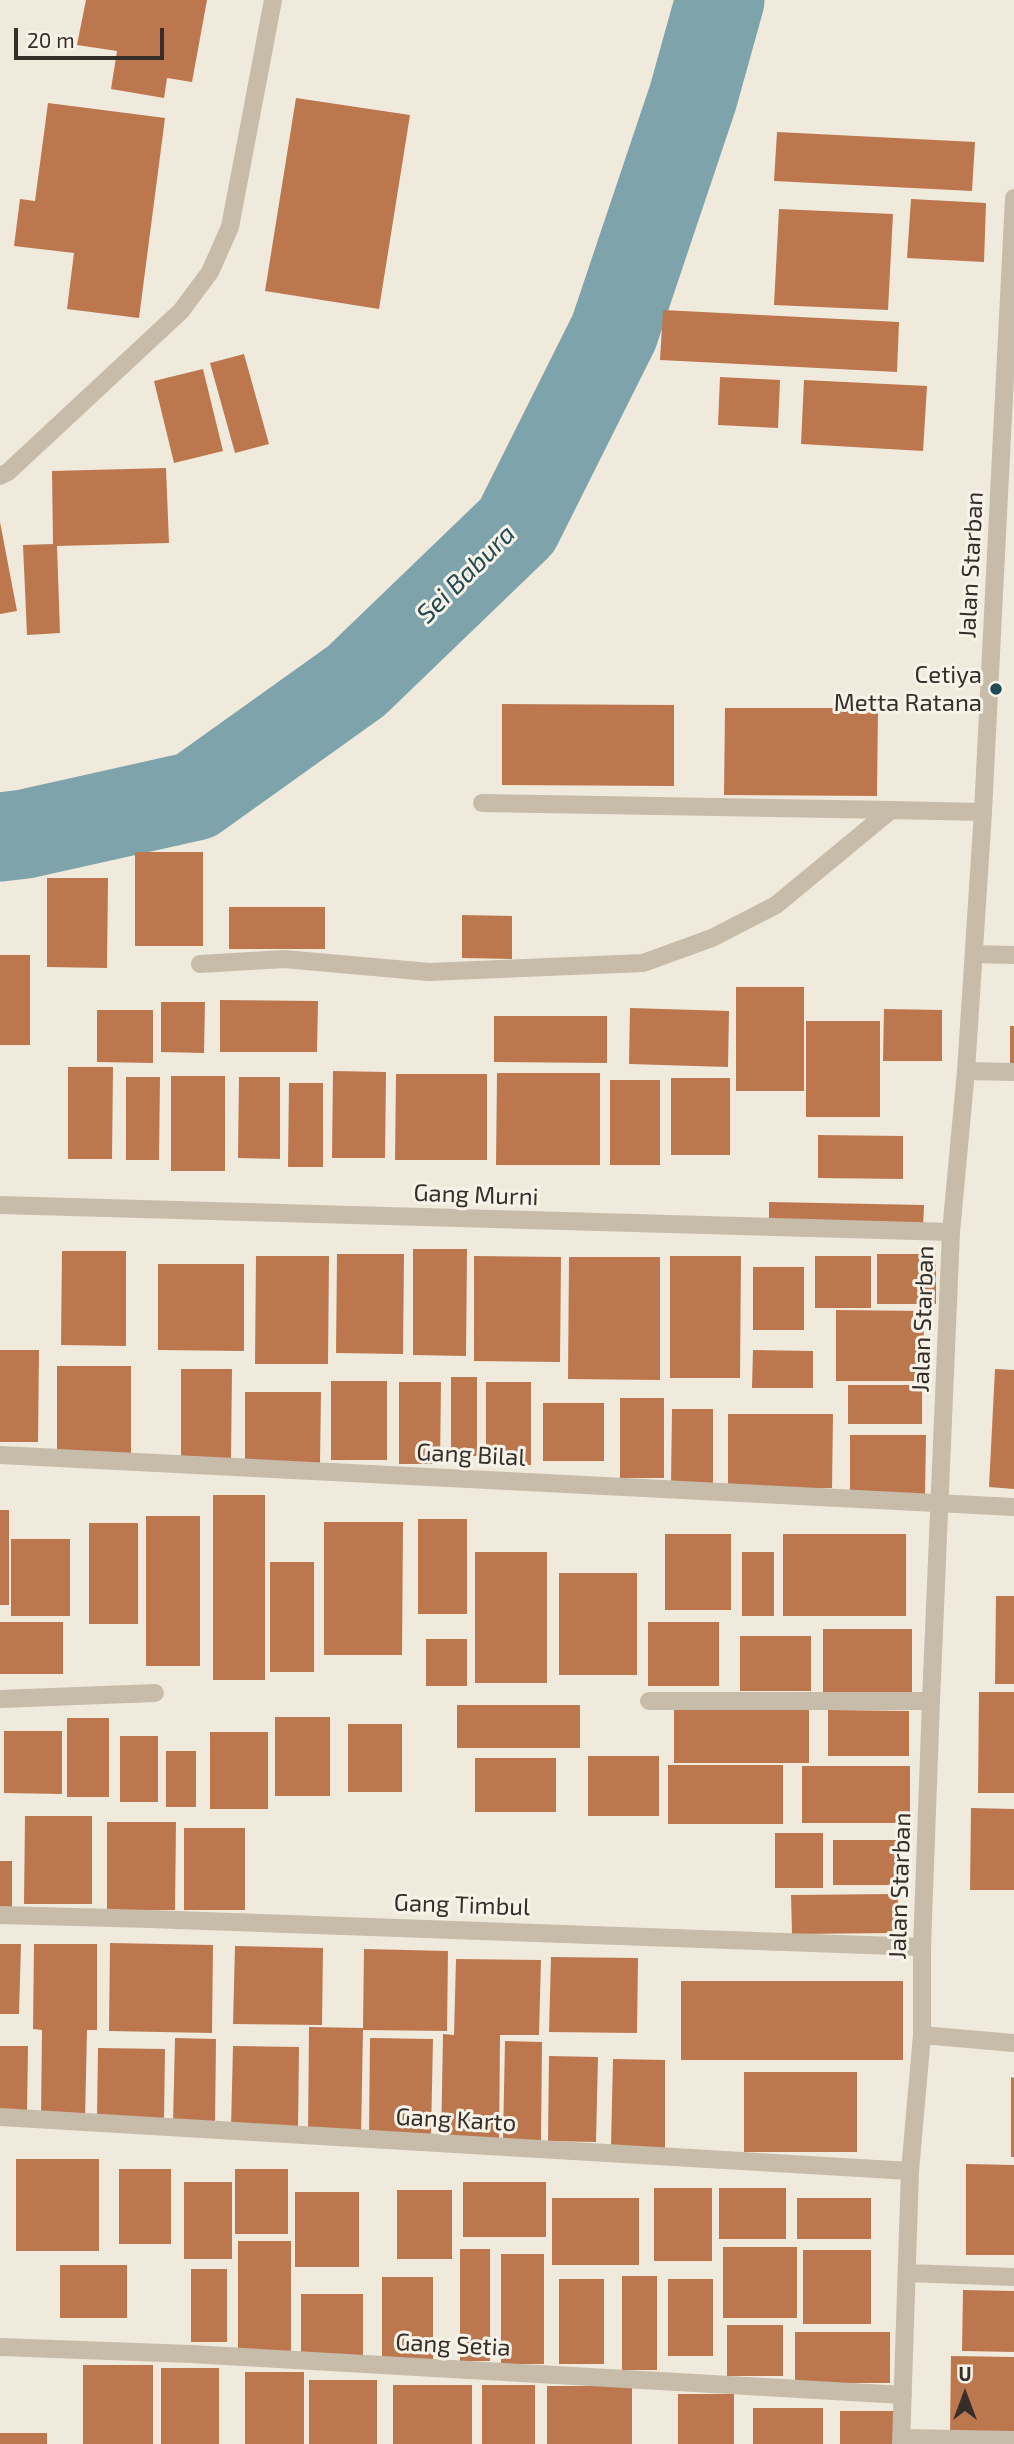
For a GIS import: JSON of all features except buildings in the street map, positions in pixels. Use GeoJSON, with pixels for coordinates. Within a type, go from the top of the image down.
{"type":"FeatureCollection","features":[{"type":"Feature","properties":{"kind":"street"},"geometry":{"type":"LineString","coordinates":[[0,477],[181,311],[211,272],[230,227],[273,0]]}},
{"type":"Feature","properties":{"kind":"street","name":"Jalan Starban"},"geometry":{"type":"LineString","coordinates":[[901,2441],[910,2171],[922,2035],[922,1947],[951,1232],[967,1071],[1009,390],[1014,198]]}},
{"type":"Feature","properties":{"kind":"street"},"geometry":{"type":"LineString","coordinates":[[482,803],[983,812]]}},
{"type":"Feature","properties":{"kind":"street"},"geometry":{"type":"LineString","coordinates":[[201,964],[284,959],[429,972],[643,963],[712,938],[776,905],[891,810]]}},
{"type":"Feature","properties":{"kind":"street"},"geometry":{"type":"LineString","coordinates":[[974,954],[1014,956]]}},
{"type":"Feature","properties":{"kind":"street"},"geometry":{"type":"LineString","coordinates":[[967,1071],[1014,1072]]}},
{"type":"Feature","properties":{"kind":"street","name":"Gang Murni"},"geometry":{"type":"LineString","coordinates":[[0,1205],[951,1232]]}},
{"type":"Feature","properties":{"kind":"street","name":"Gang Bilal"},"geometry":{"type":"LineString","coordinates":[[0,1455],[1014,1507]]}},
{"type":"Feature","properties":{"kind":"street"},"geometry":{"type":"LineString","coordinates":[[0,1699],[155,1693]]}},
{"type":"Feature","properties":{"kind":"street"},"geometry":{"type":"LineString","coordinates":[[649,1701],[931,1701]]}},
{"type":"Feature","properties":{"kind":"street","name":"Gang Timbul"},"geometry":{"type":"LineString","coordinates":[[0,1915],[922,1947]]}},
{"type":"Feature","properties":{"kind":"street"},"geometry":{"type":"LineString","coordinates":[[922,2035],[1014,2043]]}},
{"type":"Feature","properties":{"kind":"street","name":"Gang Karto"},"geometry":{"type":"LineString","coordinates":[[0,2117],[910,2171]]}},
{"type":"Feature","properties":{"kind":"street"},"geometry":{"type":"LineString","coordinates":[[908,2273],[1014,2277]]}},
{"type":"Feature","properties":{"kind":"street","name":"Gang Setia"},"geometry":{"type":"LineString","coordinates":[[0,2347],[191,2354],[903,2395]]}},
{"type":"Feature","properties":{"kind":"street"},"geometry":{"type":"LineString","coordinates":[[901,2441],[1014,2440]]}},
{"type":"Feature","properties":{"kind":"waterway","name":"Sei Babura"},"geometry":{"type":"LineString","coordinates":[[0,837],[25,834],[195,796],[356,681],[517,526],[614,332],[693,97],[720,0]]}},
{"type":"Feature","properties":{"kind":"place","name":"Cetiya Metta Ratana"},"geometry":{"type":"Point","coordinates":[996,689]}}]}
